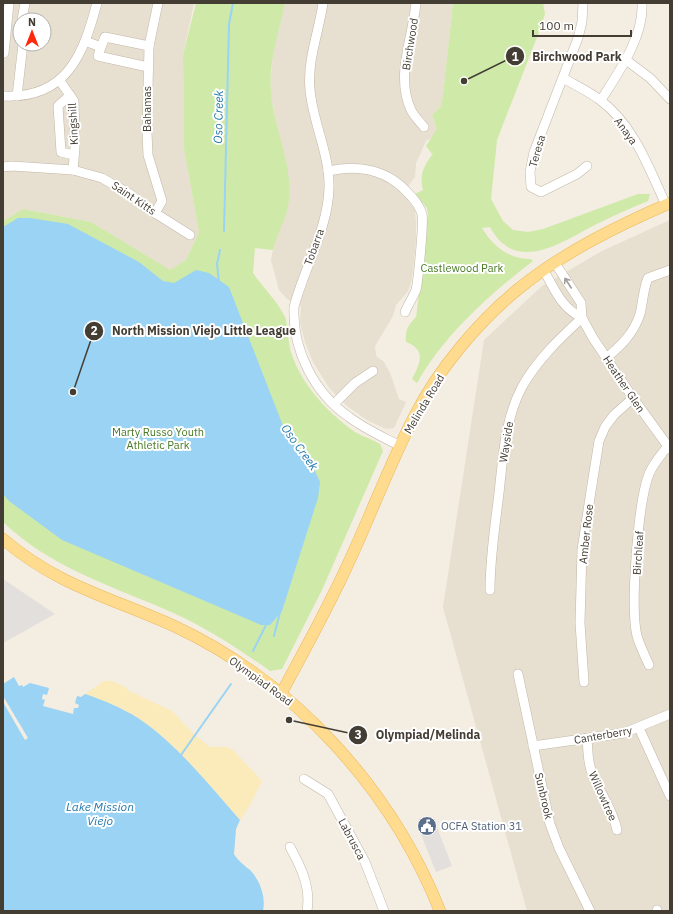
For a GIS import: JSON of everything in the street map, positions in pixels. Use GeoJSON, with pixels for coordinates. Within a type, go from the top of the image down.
{"type":"FeatureCollection","features":[{"type":"Feature","properties":{"kind":"main road","name":"Melinda Road"},"geometry":{"type":"LineString","coordinates":[[281,694],[348,564],[400,446],[423,400],[458,351],[517,290],[544,271],[615,229],[668,204]]}},
{"type":"Feature","properties":{"kind":"main road","name":"Olympiad Road"},"geometry":{"type":"LineString","coordinates":[[3,539],[29,560],[52,575],[194,636],[232,659],[281,694],[326,736],[366,779],[405,840],[428,881],[440,911]]}},
{"type":"Feature","properties":{"kind":"street"},"geometry":{"type":"LineString","coordinates":[[4,53],[9,3]]}},
{"type":"Feature","properties":{"kind":"street"},"geometry":{"type":"LineString","coordinates":[[3,96],[29,95],[49,88],[60,80],[79,56],[97,3]]}},
{"type":"Feature","properties":{"kind":"street","name":"Bahamas"},"geometry":{"type":"LineString","coordinates":[[155,213],[162,201],[148,155],[147,133],[149,46],[158,3]]}},
{"type":"Feature","properties":{"kind":"street","name":"Tobarra"},"geometry":{"type":"LineString","coordinates":[[323,3],[311,63],[310,88],[312,112],[328,171],[328,204],[297,295],[293,320],[297,342],[308,370],[334,404],[364,427],[400,446]]}},
{"type":"Feature","properties":{"kind":"street","name":"Birchwood"},"geometry":{"type":"LineString","coordinates":[[416,3],[406,56],[404,81],[406,98],[411,111],[424,127]]}},
{"type":"Feature","properties":{"kind":"street"},"geometry":{"type":"LineString","coordinates":[[562,78],[578,38],[582,22],[583,3]]}},
{"type":"Feature","properties":{"kind":"street"},"geometry":{"type":"LineString","coordinates":[[601,100],[626,60],[635,40],[642,3]]}},
{"type":"Feature","properties":{"kind":"street"},"geometry":{"type":"LineString","coordinates":[[148,67],[98,56],[105,37],[149,46]]}},
{"type":"Feature","properties":{"kind":"street"},"geometry":{"type":"LineString","coordinates":[[85,41],[101,47]]}},
{"type":"Feature","properties":{"kind":"street"},"geometry":{"type":"LineString","coordinates":[[17,96],[22,52]]}},
{"type":"Feature","properties":{"kind":"street"},"geometry":{"type":"LineString","coordinates":[[626,60],[650,78],[670,98]]}},
{"type":"Feature","properties":{"kind":"street","name":"Anaya"},"geometry":{"type":"LineString","coordinates":[[562,78],[601,100],[623,123],[643,155],[668,204]]}},
{"type":"Feature","properties":{"kind":"street","name":"Teresa"},"geometry":{"type":"LineString","coordinates":[[562,78],[534,152],[530,172],[531,187],[541,192],[577,174],[587,166]]}},
{"type":"Feature","properties":{"kind":"street","name":"Kingshill"},"geometry":{"type":"LineString","coordinates":[[60,80],[74,101],[73,170]]}},
{"type":"Feature","properties":{"kind":"street","name":"Kingshill"},"geometry":{"type":"LineString","coordinates":[[70,95],[58,106],[61,152],[74,155]]}},
{"type":"Feature","properties":{"kind":"street","name":"Saint Kitts"},"geometry":{"type":"LineString","coordinates":[[3,168],[12,166],[73,170],[112,182],[155,213],[190,235]]}},
{"type":"Feature","properties":{"kind":"street"},"geometry":{"type":"LineString","coordinates":[[328,171],[343,167],[376,171],[389,177],[402,186],[418,204],[422,215],[422,227],[416,290],[405,312]]}},
{"type":"Feature","properties":{"kind":"street","name":"Heather Glen"},"geometry":{"type":"LineString","coordinates":[[555,264],[581,303],[582,318],[593,338],[633,398],[669,447]]}},
{"type":"Feature","properties":{"kind":"street"},"geometry":{"type":"LineString","coordinates":[[606,358],[630,335],[640,313],[644,289],[648,278],[670,270]]}},
{"type":"Feature","properties":{"kind":"street"},"geometry":{"type":"LineString","coordinates":[[544,271],[552,284],[554,291],[568,308],[582,318]]}},
{"type":"Feature","properties":{"kind":"street"},"geometry":{"type":"LineString","coordinates":[[568,308],[578,299]]}},
{"type":"Feature","properties":{"kind":"street","name":"Wayside"},"geometry":{"type":"LineString","coordinates":[[490,590],[490,564],[510,415],[522,387],[536,366],[554,345],[582,318]]}},
{"type":"Feature","properties":{"kind":"street"},"geometry":{"type":"LineString","coordinates":[[334,404],[355,383],[373,371]]}},
{"type":"Feature","properties":{"kind":"street","name":"Amber Rose"},"geometry":{"type":"LineString","coordinates":[[584,682],[580,623],[582,550],[599,441],[605,427],[614,415],[633,398]]}},
{"type":"Feature","properties":{"kind":"street","name":"Birchleaf"},"geometry":{"type":"LineString","coordinates":[[649,665],[637,636],[637,553],[644,497],[649,475],[657,460],[669,447]]}},
{"type":"Feature","properties":{"kind":"street","name":"Sunbrook"},"geometry":{"type":"LineString","coordinates":[[518,674],[533,746],[555,837],[590,911]]}},
{"type":"Feature","properties":{"kind":"street","name":"Canterberry"},"geometry":{"type":"LineString","coordinates":[[533,746],[612,736],[639,728],[670,714]]}},
{"type":"Feature","properties":{"kind":"street"},"geometry":{"type":"LineString","coordinates":[[639,728],[670,796]]}},
{"type":"Feature","properties":{"kind":"street","name":"Willowtree"},"geometry":{"type":"LineString","coordinates":[[587,738],[588,760],[593,778],[614,817],[617,830]]}},
{"type":"Feature","properties":{"kind":"street","name":"Labrusca"},"geometry":{"type":"LineString","coordinates":[[304,779],[328,794],[365,862],[383,911]]}},
{"type":"Feature","properties":{"kind":"street"},"geometry":{"type":"LineString","coordinates":[[290,847],[301,867],[307,886],[306,911]]}},
{"type":"Feature","properties":{"kind":"shaded area"},"geometry":{"type":"Polygon","coordinates":[[[3,3],[194,3],[183,55],[184,149],[199,232],[186,260],[170,271],[91,222],[23,209],[3,221],[3,3]]]}},
{"type":"Feature","properties":{"kind":"shaded area"},"geometry":{"type":"Polygon","coordinates":[[[285,3],[453,3],[441,106],[432,115],[437,129],[433,137],[426,141],[416,163],[415,177],[408,186],[408,201],[415,210],[416,225],[412,279],[408,291],[396,305],[393,316],[375,346],[376,356],[384,362],[390,373],[399,399],[406,402],[394,428],[386,429],[367,420],[347,406],[330,389],[313,362],[305,342],[300,322],[301,306],[287,299],[279,290],[271,260],[275,239],[283,222],[289,201],[286,161],[278,133],[270,91],[273,51],[285,3]]]}},
{"type":"Feature","properties":{"kind":"shaded area"},"geometry":{"type":"Polygon","coordinates":[[[670,220],[670,911],[527,911],[443,607],[484,340],[542,286],[602,251],[670,220]]]}},
{"type":"Feature","properties":{"kind":"shaded area"},"geometry":{"type":"Polygon","coordinates":[[[3,579],[55,614],[3,643],[3,579]]]}},
{"type":"Feature","properties":{"kind":"shaded area"},"geometry":{"type":"Polygon","coordinates":[[[434,820],[452,866],[436,872],[419,829],[434,820]]]}},
{"type":"Feature","properties":{"kind":"green space","name":"Marty Russo Youth Athletic Park"},"geometry":{"type":"Polygon","coordinates":[[[196,3],[285,3],[275,48],[270,81],[273,106],[286,160],[289,201],[273,250],[255,248],[253,273],[285,317],[292,355],[309,388],[326,408],[345,425],[355,432],[380,444],[383,451],[322,590],[282,669],[270,671],[191,621],[99,582],[39,551],[3,522],[3,221],[23,209],[91,222],[170,270],[186,260],[199,232],[184,149],[183,55],[196,3]]]}},
{"type":"Feature","properties":{"kind":"green space","name":"Castlewood Park"},"geometry":{"type":"Polygon","coordinates":[[[453,3],[543,3],[545,14],[539,32],[497,140],[491,199],[503,221],[513,230],[528,232],[543,229],[638,194],[650,194],[648,201],[596,224],[563,242],[536,251],[523,252],[511,249],[500,241],[490,227],[482,228],[496,246],[508,254],[515,257],[531,259],[533,261],[469,316],[441,348],[417,383],[412,379],[419,362],[419,353],[413,345],[406,342],[406,334],[409,325],[416,317],[428,215],[427,208],[415,194],[423,190],[423,170],[434,152],[432,154],[426,146],[437,129],[432,115],[441,106],[453,3]]]}},
{"type":"Feature","properties":{"kind":"sand"},"geometry":{"type":"Polygon","coordinates":[[[104,681],[112,681],[127,688],[127,690],[172,711],[197,737],[210,747],[226,747],[232,749],[262,781],[250,805],[240,820],[179,752],[152,728],[126,711],[85,694],[104,681]]]}},
{"type":"Feature","properties":{"kind":"water","name":"Marty Russo Youth Athletic Park"},"geometry":{"type":"Polygon","coordinates":[[[18,218],[30,218],[68,224],[139,262],[163,281],[174,283],[196,270],[209,273],[229,287],[285,431],[315,471],[320,482],[318,498],[282,611],[270,625],[261,625],[62,540],[9,501],[3,494],[3,227],[18,218]]]}},
{"type":"Feature","properties":{"kind":"water","name":"Lake Mission Viejo"},"geometry":{"type":"Polygon","coordinates":[[[14,677],[19,686],[22,685],[23,687],[30,683],[49,688],[47,695],[43,694],[42,699],[45,700],[43,706],[73,714],[74,708],[78,708],[79,705],[75,703],[77,696],[81,697],[85,694],[112,704],[132,714],[152,728],[179,752],[240,820],[236,829],[234,854],[257,879],[264,900],[263,911],[3,911],[3,684],[14,677]]]}},
{"type":"Feature","properties":{"kind":"pier"},"geometry":{"type":"Polygon","coordinates":[[[3,696],[28,738],[25,740],[3,702],[3,696]]]}},
{"type":"Feature","properties":{"kind":"waterway","name":"Oso Creek"},"geometry":{"type":"LineString","coordinates":[[224,231],[229,24],[233,3]]}},
{"type":"Feature","properties":{"kind":"waterway","name":"Oso Creek"},"geometry":{"type":"LineString","coordinates":[[219,282],[217,264],[220,250]]}},
{"type":"Feature","properties":{"kind":"waterway","name":"Oso Creek"},"geometry":{"type":"LineString","coordinates":[[274,636],[280,612]]}},
{"type":"Feature","properties":{"kind":"waterway"},"geometry":{"type":"LineString","coordinates":[[253,651],[266,625]]}},
{"type":"Feature","properties":{"kind":"waterway"},"geometry":{"type":"LineString","coordinates":[[181,755],[231,684]]}},
{"type":"Feature","properties":{"kind":"place","name":"Birchwood Park"},"geometry":{"type":"Point","coordinates":[464,81]}},
{"type":"Feature","properties":{"kind":"place","name":"North Mission Viejo Little League"},"geometry":{"type":"Point","coordinates":[73,392]}},
{"type":"Feature","properties":{"kind":"place","name":"Olympiad/Melinda"},"geometry":{"type":"Point","coordinates":[289,720]}},
{"type":"Feature","properties":{"kind":"place","name":"OCFA Station 31"},"geometry":{"type":"Point","coordinates":[427,826]}}]}
